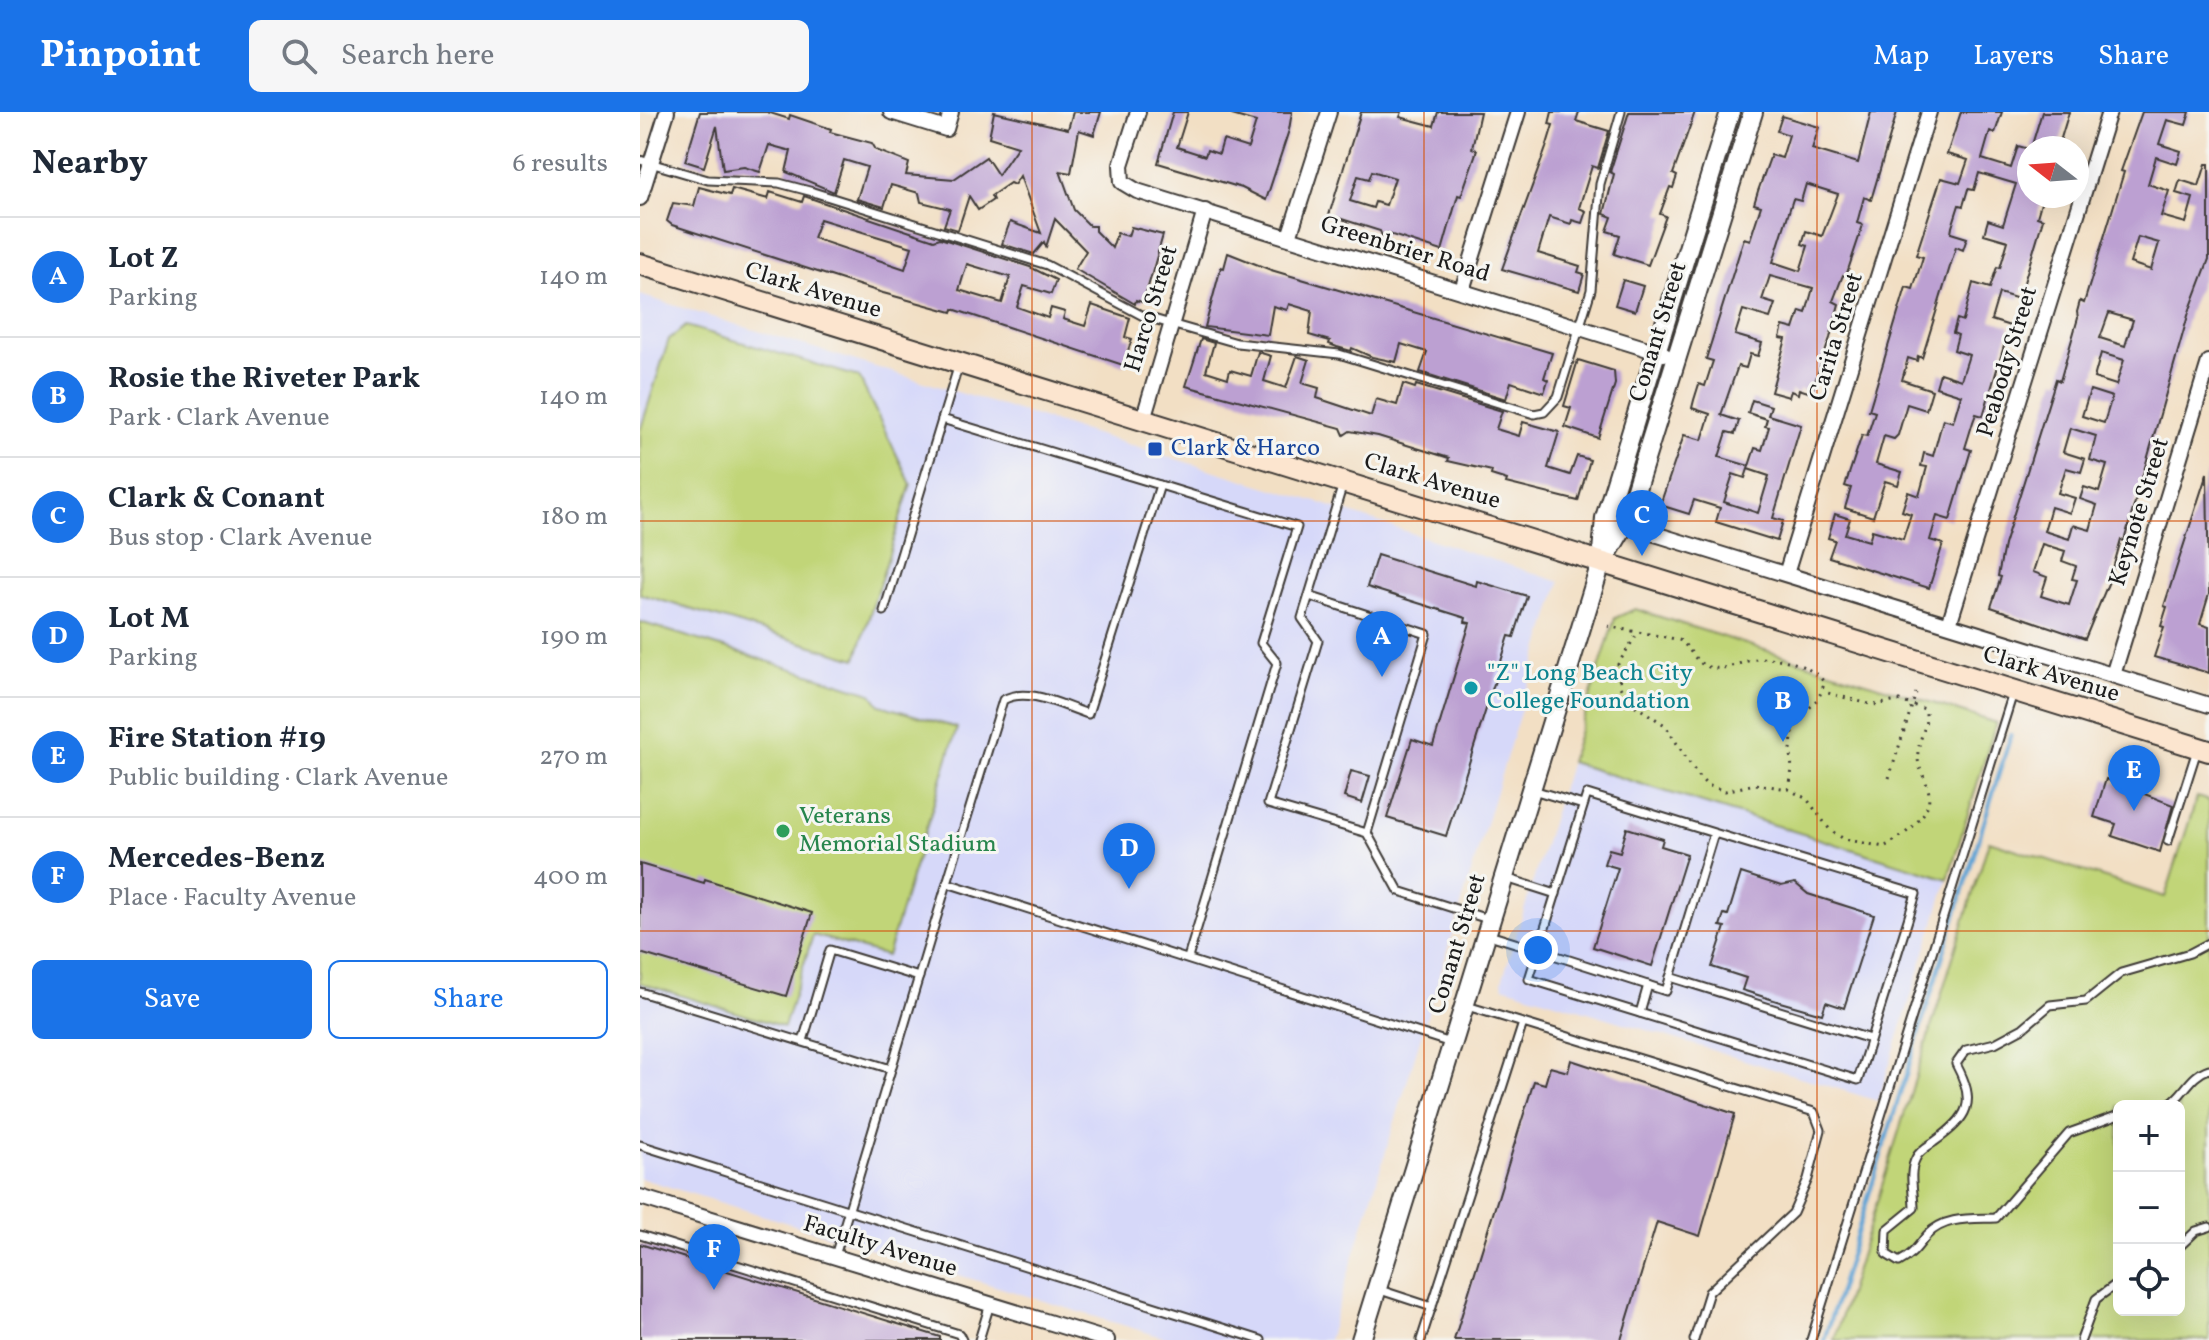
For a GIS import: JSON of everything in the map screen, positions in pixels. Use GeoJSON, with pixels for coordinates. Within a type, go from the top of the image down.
{"type":"FeatureCollection","features":[{"type":"Feature","properties":{"kind":"main road","name":"Clark Avenue"},"geometry":{"type":"LineString","coordinates":[[640,264],[2203,749]]}},
{"type":"Feature","properties":{"kind":"street"},"geometry":{"type":"LineString","coordinates":[[640,198],[646,162],[667,112]]}},
{"type":"Feature","properties":{"kind":"street"},"geometry":{"type":"LineString","coordinates":[[891,112],[946,129],[951,112]]}},
{"type":"Feature","properties":{"kind":"street","name":"Greenbrier Road"},"geometry":{"type":"LineString","coordinates":[[1138,112],[1121,165],[1122,182],[1137,191],[1676,358]]}},
{"type":"Feature","properties":{"kind":"street"},"geometry":{"type":"LineString","coordinates":[[1289,237],[1329,112]]}},
{"type":"Feature","properties":{"kind":"street"},"geometry":{"type":"LineString","coordinates":[[1462,290],[1518,112]]}},
{"type":"Feature","properties":{"kind":"street","name":"Conant Street"},"geometry":{"type":"LineString","coordinates":[[1361,1340],[1601,563],[1605,518],[1730,112]]}},
{"type":"Feature","properties":{"kind":"street","name":"Conant Street"},"geometry":{"type":"LineString","coordinates":[[1601,563],[1625,524],[1753,112]]}},
{"type":"Feature","properties":{"kind":"street","name":"Carita Street"},"geometry":{"type":"LineString","coordinates":[[1786,574],[1929,112]]}},
{"type":"Feature","properties":{"kind":"street","name":"Peabody Street"},"geometry":{"type":"LineString","coordinates":[[1949,624],[2109,112]]}},
{"type":"Feature","properties":{"kind":"street","name":"Harco Street"},"geometry":{"type":"LineString","coordinates":[[1143,420],[1205,211]]}},
{"type":"Feature","properties":{"kind":"street","name":"Keynote Street"},"geometry":{"type":"LineString","coordinates":[[2113,675],[2209,362]]}},
{"type":"Feature","properties":{"kind":"street","name":"Clark Avenue"},"geometry":{"type":"LineString","coordinates":[[1605,518],[2209,705]]}},
{"type":"Feature","properties":{"kind":"street","name":"Faculty Avenue"},"geometry":{"type":"LineString","coordinates":[[640,1197],[1107,1340]]}},
{"type":"Feature","properties":{"kind":"lane"},"geometry":{"type":"LineString","coordinates":[[646,162],[708,180],[779,183],[813,192],[1047,265],[1118,306],[1171,324],[1237,343],[1331,352],[1534,414],[1554,404],[1579,328],[1595,271],[1600,184],[1621,112]]}},
{"type":"Feature","properties":{"kind":"lane"},"geometry":{"type":"LineString","coordinates":[[884,611],[959,363]]}},
{"type":"Feature","properties":{"kind":"lane"},"geometry":{"type":"LineString","coordinates":[[942,419],[1297,527],[1261,643],[1277,663],[1188,958]]}},
{"type":"Feature","properties":{"kind":"lane"},"geometry":{"type":"LineString","coordinates":[[1343,482],[1302,618],[1318,641],[1268,804],[1367,833],[1399,891],[1538,950],[1666,991],[1714,833]]}},
{"type":"Feature","properties":{"kind":"lane"},"geometry":{"type":"LineString","coordinates":[[835,1256],[1003,700],[1013,695],[1025,695],[1088,714],[1160,485]]}},
{"type":"Feature","properties":{"kind":"lane"},"geometry":{"type":"LineString","coordinates":[[1309,596],[1427,634],[1367,833]]}},
{"type":"Feature","properties":{"kind":"lane"},"geometry":{"type":"LineString","coordinates":[[1811,1340],[2014,690]]}},
{"type":"Feature","properties":{"kind":"lane"},"geometry":{"type":"LineString","coordinates":[[2168,841],[2203,749]]}},
{"type":"Feature","properties":{"kind":"lane"},"geometry":{"type":"LineString","coordinates":[[1531,789],[1583,805]]}},
{"type":"Feature","properties":{"kind":"lane"},"geometry":{"type":"LineString","coordinates":[[1587,794],[1916,894],[1858,1080],[1529,979],[1583,805],[1587,794]]}},
{"type":"Feature","properties":{"kind":"lane"},"geometry":{"type":"LineString","coordinates":[[1504,878],[1556,894]]}},
{"type":"Feature","properties":{"kind":"lane"},"geometry":{"type":"LineString","coordinates":[[947,883],[1453,1044]]}},
{"type":"Feature","properties":{"kind":"lane"},"geometry":{"type":"LineString","coordinates":[[2113,1117],[2069,1133],[2047,1156],[2008,1208],[1996,1218],[1950,1220],[1929,1233],[1915,1253],[1899,1262],[1886,1254],[1887,1230],[1914,1208],[1911,1171],[1917,1154],[1953,1128],[1968,1107],[1968,1086],[1956,1064],[1966,1050],[1995,1043],[2023,1028],[2050,1005],[2086,1001],[2121,973],[2190,953],[2209,943]]}},
{"type":"Feature","properties":{"kind":"lane"},"geometry":{"type":"LineString","coordinates":[[803,1041],[830,950],[919,977]]}},
{"type":"Feature","properties":{"kind":"lane"},"geometry":{"type":"LineString","coordinates":[[1670,977],[1870,1039]]}},
{"type":"Feature","properties":{"kind":"lane"},"geometry":{"type":"LineString","coordinates":[[1640,1013],[1648,985]]}},
{"type":"Feature","properties":{"kind":"lane"},"geometry":{"type":"LineString","coordinates":[[640,992],[891,1069]]}},
{"type":"Feature","properties":{"kind":"lane"},"geometry":{"type":"LineString","coordinates":[[1464,1005],[1814,1112],[1821,1130],[1808,1179],[1793,1213],[1709,1292],[1694,1340]]}},
{"type":"Feature","properties":{"kind":"lane"},"geometry":{"type":"LineString","coordinates":[[1421,1340],[1523,1023]]}},
{"type":"Feature","properties":{"kind":"lane"},"geometry":{"type":"LineString","coordinates":[[2177,1100],[2196,1074],[2209,1069]]}},
{"type":"Feature","properties":{"kind":"lane"},"geometry":{"type":"LineString","coordinates":[[640,1145],[1261,1340]]}},
{"type":"Feature","properties":{"kind":"lane"},"geometry":{"type":"LineString","coordinates":[[2182,1244],[2196,1231],[2209,1227]]}},
{"type":"Feature","properties":{"kind":"lane"},"geometry":{"type":"LineString","coordinates":[[640,1235],[959,1334],[962,1340]]}},
{"type":"Feature","properties":{"kind":"lane"},"geometry":{"type":"LineString","coordinates":[[2081,1340],[2096,1299],[2113,1286]]}},
{"type":"Feature","properties":{"kind":"lane"},"geometry":{"type":"LineString","coordinates":[[1376,1289],[1432,1307]]}},
{"type":"Feature","properties":{"kind":"lane"},"geometry":{"type":"LineString","coordinates":[[979,1340],[990,1304]]}},
{"type":"Feature","properties":{"kind":"path"},"geometry":{"type":"LineString","coordinates":[[1608,626],[1681,640],[1697,661],[1713,668],[1760,658],[1806,667],[1824,682],[1820,700],[1801,716],[1794,729],[1792,778],[1788,789]]}},
{"type":"Feature","properties":{"kind":"path"},"geometry":{"type":"LineString","coordinates":[[1637,634],[1618,664],[1620,687],[1631,703],[1665,725],[1707,785],[1725,791],[1755,784],[1788,789],[1807,799],[1830,830],[1844,839],[1884,847],[1898,839],[1924,812],[1929,797],[1918,759],[1919,739],[1927,717],[1925,709],[1912,703],[1873,705],[1822,692]]}},
{"type":"Feature","properties":{"kind":"path"},"geometry":{"type":"LineString","coordinates":[[1889,778],[1916,693]]}},
{"type":"Feature","properties":{"kind":"shaded area"},"geometry":{"type":"Polygon","coordinates":[[[640,295],[1323,504],[1560,582],[1328,1340],[1172,1340],[640,1178],[640,295]]]}},
{"type":"Feature","properties":{"kind":"shaded area"},"geometry":{"type":"Polygon","coordinates":[[[1570,762],[1948,879],[1878,1101],[1503,986],[1570,762]]]}},
{"type":"Feature","properties":{"kind":"green space"},"geometry":{"type":"Polygon","coordinates":[[[686,326],[859,377],[911,484],[856,659],[640,594],[640,431],[669,339],[686,326]]]}},
{"type":"Feature","properties":{"kind":"green space"},"geometry":{"type":"Polygon","coordinates":[[[1635,609],[1996,723],[1948,879],[1570,762],[1615,618],[1635,609]]]}},
{"type":"Feature","properties":{"kind":"green space","name":"Veterans Memorial Stadium"},"geometry":{"type":"Polygon","coordinates":[[[640,622],[871,693],[880,705],[957,728],[887,956],[813,935],[784,1027],[640,983],[640,622]]]}},
{"type":"Feature","properties":{"kind":"green space"},"geometry":{"type":"Polygon","coordinates":[[[2197,797],[2209,801],[2209,1340],[1834,1340],[1989,841],[2165,897],[2197,797]]]}},
{"type":"Feature","properties":{"kind":"building"},"geometry":{"type":"Polygon","coordinates":[[[700,112],[767,112],[789,119],[790,115],[831,129],[830,132],[872,143],[876,150],[909,163],[906,175],[954,179],[986,157],[998,175],[1018,146],[989,137],[994,112],[1068,129],[1073,112],[1101,112],[1094,135],[1079,130],[1071,173],[1060,171],[1074,210],[1090,226],[1095,226],[1095,231],[1112,248],[1117,233],[1128,236],[1131,227],[1163,235],[1142,302],[1136,300],[1135,304],[1075,269],[1086,251],[1055,219],[1046,247],[1044,242],[1034,254],[1002,244],[1010,222],[1041,233],[1020,176],[1014,185],[1010,183],[991,196],[993,200],[978,210],[969,196],[958,230],[944,226],[950,209],[921,202],[919,193],[891,185],[884,207],[857,199],[867,167],[844,160],[834,192],[786,172],[791,151],[769,145],[760,172],[744,167],[723,170],[717,126],[704,167],[685,161],[700,112]]]}},
{"type":"Feature","properties":{"kind":"building"},"geometry":{"type":"Polygon","coordinates":[[[1173,112],[1188,112],[1177,147],[1205,156],[1207,150],[1219,154],[1223,140],[1248,148],[1256,122],[1232,115],[1233,112],[1292,112],[1266,200],[1242,188],[1158,163],[1173,112]]]}},
{"type":"Feature","properties":{"kind":"building"},"geometry":{"type":"Polygon","coordinates":[[[1361,112],[1402,112],[1400,117],[1434,126],[1438,112],[1480,112],[1472,148],[1477,150],[1461,196],[1458,195],[1442,251],[1386,233],[1382,236],[1380,231],[1329,215],[1361,112]],[[1372,171],[1369,179],[1358,176],[1350,201],[1373,208],[1375,202],[1386,205],[1395,178],[1372,171]]]}},
{"type":"Feature","properties":{"kind":"building"},"geometry":{"type":"Polygon","coordinates":[[[1552,112],[1579,112],[1576,121],[1609,131],[1598,168],[1592,166],[1579,208],[1586,211],[1582,223],[1572,220],[1571,224],[1549,217],[1538,253],[1580,266],[1578,272],[1584,274],[1579,291],[1502,269],[1546,148],[1553,125],[1549,124],[1552,112]]]}},
{"type":"Feature","properties":{"kind":"building"},"geometry":{"type":"Polygon","coordinates":[[[1629,112],[1695,112],[1673,174],[1677,176],[1673,188],[1670,187],[1660,214],[1666,216],[1648,265],[1614,254],[1620,235],[1607,231],[1612,217],[1604,214],[1614,174],[1610,172],[1629,112]]]}},
{"type":"Feature","properties":{"kind":"building"},"geometry":{"type":"Polygon","coordinates":[[[1871,112],[1897,112],[1871,200],[1864,197],[1857,223],[1863,225],[1846,276],[1843,275],[1833,301],[1839,304],[1811,393],[1799,389],[1798,394],[1791,391],[1789,397],[1771,392],[1786,339],[1780,338],[1783,326],[1794,329],[1800,311],[1806,313],[1813,288],[1770,276],[1762,300],[1775,304],[1770,318],[1743,310],[1735,335],[1762,343],[1758,356],[1750,354],[1746,368],[1738,366],[1721,415],[1739,421],[1735,434],[1727,432],[1719,457],[1749,466],[1755,448],[1762,450],[1769,427],[1765,426],[1767,419],[1748,413],[1752,400],[1771,406],[1768,415],[1801,425],[1773,518],[1783,521],[1777,541],[1716,522],[1720,508],[1694,500],[1689,514],[1660,505],[1684,435],[1702,440],[1710,414],[1692,408],[1699,384],[1705,386],[1713,361],[1706,359],[1744,238],[1750,240],[1761,206],[1754,204],[1758,191],[1771,155],[1782,158],[1789,135],[1777,131],[1782,116],[1819,127],[1812,149],[1858,163],[1871,112]],[[1806,184],[1801,201],[1793,199],[1773,262],[1800,271],[1808,246],[1802,244],[1806,231],[1822,236],[1838,194],[1806,184]],[[1748,469],[1745,478],[1733,474],[1724,502],[1758,513],[1769,476],[1748,469]]]}},
{"type":"Feature","properties":{"kind":"building"},"geometry":{"type":"Polygon","coordinates":[[[1961,112],[2002,112],[1995,133],[1990,131],[1982,159],[2011,168],[2017,149],[2017,208],[2040,208],[2037,217],[2043,219],[2019,299],[1999,293],[1991,320],[2010,326],[1983,416],[1976,414],[1973,422],[1965,448],[1971,450],[1950,520],[1937,516],[1930,540],[1943,544],[1929,588],[1829,557],[1835,540],[1828,538],[1835,514],[1850,519],[1845,534],[1869,541],[1872,530],[1903,539],[1911,514],[1902,511],[1908,492],[1919,496],[1927,467],[1921,466],[1924,453],[1933,456],[1943,419],[1953,422],[1961,395],[1936,387],[1940,373],[1961,380],[1969,355],[1954,350],[1958,335],[1953,333],[1957,319],[1963,321],[1973,283],[1990,288],[1997,267],[2000,268],[2008,241],[1984,234],[1988,220],[2003,225],[2016,184],[1979,173],[1974,190],[1968,189],[1963,206],[1959,205],[1952,227],[1951,233],[1967,238],[1963,250],[1956,247],[1922,358],[1918,356],[1917,361],[1908,358],[1902,380],[1932,390],[1926,410],[1907,404],[1898,435],[1894,439],[1884,436],[1876,464],[1902,472],[1898,485],[1885,481],[1873,517],[1845,508],[1851,488],[1845,486],[1862,435],[1867,436],[1875,412],[1869,410],[1906,287],[1913,289],[1923,257],[1916,255],[1941,178],[1960,183],[1968,160],[1947,154],[1961,112]]]}},
{"type":"Feature","properties":{"kind":"building"},"geometry":{"type":"Polygon","coordinates":[[[2042,112],[2069,112],[2062,136],[2035,136],[2042,112]]]}},
{"type":"Feature","properties":{"kind":"building"},"geometry":{"type":"Polygon","coordinates":[[[2142,112],[2190,112],[2186,125],[2167,120],[2159,144],[2181,151],[2177,164],[2156,157],[2148,184],[2169,191],[2161,216],[2186,223],[2193,198],[2176,193],[2180,180],[2199,186],[2206,164],[2209,164],[2209,259],[2189,312],[2124,541],[2121,540],[2110,579],[2085,639],[1991,607],[2001,577],[1998,576],[2004,545],[2056,379],[2060,381],[2080,301],[2084,303],[2124,172],[2121,171],[2142,112]],[[2138,237],[2130,263],[2151,270],[2159,243],[2138,237]],[[2109,313],[2100,338],[2125,346],[2133,320],[2109,313]],[[2101,353],[2094,378],[2116,385],[2124,360],[2101,353]],[[2090,390],[2082,416],[2104,423],[2112,397],[2090,390]],[[2070,428],[2063,452],[2085,459],[2081,472],[2066,468],[2058,493],[2075,498],[2070,513],[2051,507],[2044,531],[2069,539],[2073,525],[2090,530],[2097,505],[2080,499],[2084,487],[2099,492],[2107,465],[2090,460],[2096,436],[2070,428]],[[2042,544],[2033,572],[2047,577],[2041,596],[2069,605],[2077,580],[2072,579],[2076,566],[2062,561],[2065,551],[2042,544]]]}},
{"type":"Feature","properties":{"kind":"building"},"geometry":{"type":"Polygon","coordinates":[[[699,187],[730,195],[732,189],[768,199],[770,192],[802,202],[804,196],[934,240],[940,238],[1030,267],[1056,280],[1051,294],[1024,286],[1017,307],[1048,318],[1051,308],[1065,312],[1063,319],[1085,326],[1092,305],[1130,318],[1125,337],[1132,339],[1123,365],[953,309],[952,312],[883,293],[667,221],[673,203],[694,206],[699,187]],[[820,219],[813,238],[905,269],[912,247],[820,219]],[[967,264],[959,290],[1002,303],[1010,277],[967,264]]]}},
{"type":"Feature","properties":{"kind":"building"},"geometry":{"type":"Polygon","coordinates":[[[1228,253],[1271,270],[1552,353],[1544,378],[1548,380],[1544,393],[1511,382],[1506,399],[1420,372],[1427,352],[1401,344],[1396,362],[1372,357],[1352,348],[1351,351],[1337,347],[1329,344],[1330,341],[1309,335],[1312,311],[1289,304],[1287,310],[1273,306],[1268,335],[1205,327],[1221,267],[1224,268],[1228,253]]]}},
{"type":"Feature","properties":{"kind":"building"},"geometry":{"type":"Polygon","coordinates":[[[1623,280],[1643,286],[1635,311],[1615,305],[1623,280]]]}},
{"type":"Feature","properties":{"kind":"building"},"geometry":{"type":"Polygon","coordinates":[[[1201,339],[1214,343],[1206,371],[1228,378],[1230,370],[1251,376],[1258,352],[1271,356],[1264,381],[1286,388],[1297,356],[1309,360],[1302,383],[1319,388],[1317,398],[1371,416],[1376,399],[1397,405],[1403,384],[1415,388],[1416,385],[1502,411],[1496,429],[1519,436],[1523,422],[1559,432],[1548,468],[1570,475],[1577,456],[1590,460],[1578,501],[1506,483],[1507,480],[1491,475],[1492,471],[1448,461],[1449,458],[1378,436],[1350,431],[1344,435],[1341,428],[1186,386],[1201,339]]]}},
{"type":"Feature","properties":{"kind":"building"},"geometry":{"type":"Polygon","coordinates":[[[1578,360],[1614,371],[1615,384],[1598,438],[1565,427],[1571,408],[1564,406],[1578,360]]]}},
{"type":"Feature","properties":{"kind":"building"},"geometry":{"type":"Polygon","coordinates":[[[2207,473],[2209,594],[2200,624],[2209,627],[2209,673],[2154,657],[2164,627],[2161,626],[2167,607],[2164,606],[2207,473]]]}},
{"type":"Feature","properties":{"kind":"building","name":"\"Z\" Long Beach City College Foundation"},"geometry":{"type":"Polygon","coordinates":[[[1377,555],[1476,586],[1477,581],[1527,596],[1514,637],[1509,636],[1446,836],[1387,818],[1412,739],[1433,746],[1470,623],[1465,622],[1466,618],[1367,587],[1377,555]]]}},
{"type":"Feature","properties":{"kind":"building"},"geometry":{"type":"Polygon","coordinates":[[[1351,771],[1370,776],[1362,803],[1344,797],[1351,771]]]}},
{"type":"Feature","properties":{"kind":"building"},"geometry":{"type":"Polygon","coordinates":[[[2106,779],[2173,805],[2160,852],[2112,836],[2116,824],[2094,817],[2106,779]]]}},
{"type":"Feature","properties":{"kind":"building"},"geometry":{"type":"Polygon","coordinates":[[[1627,828],[1663,839],[1661,846],[1687,854],[1652,966],[1593,947],[1618,868],[1604,864],[1609,849],[1620,852],[1627,828]]]}},
{"type":"Feature","properties":{"kind":"building"},"geometry":{"type":"Polygon","coordinates":[[[640,864],[704,883],[705,879],[812,913],[786,996],[640,953],[640,864]]]}},
{"type":"Feature","properties":{"kind":"building"},"geometry":{"type":"Polygon","coordinates":[[[1741,873],[1781,886],[1795,883],[1808,894],[1874,915],[1844,1008],[1826,1002],[1822,1014],[1780,1002],[1742,990],[1746,978],[1712,967],[1725,927],[1720,926],[1724,914],[1728,915],[1741,873]]]}},
{"type":"Feature","properties":{"kind":"building"},"geometry":{"type":"Polygon","coordinates":[[[1571,1060],[1735,1114],[1700,1236],[1657,1222],[1621,1340],[1454,1340],[1534,1081],[1545,1084],[1550,1067],[1568,1072],[1571,1060]]]}},
{"type":"Feature","properties":{"kind":"building"},"geometry":{"type":"Polygon","coordinates":[[[640,1244],[940,1337],[940,1340],[640,1340],[640,1244]]]}},
{"type":"Feature","properties":{"kind":"waterway"},"geometry":{"type":"LineString","coordinates":[[1824,1340],[2011,735]]}},
{"type":"Feature","properties":{"kind":"place","name":"Clark & Harco"},"geometry":{"type":"Point","coordinates":[1155,449]}},
{"type":"Feature","properties":{"kind":"place","name":"Clark & Conant"},"geometry":{"type":"Point","coordinates":[1642,556]}},
{"type":"Feature","properties":{"kind":"place","name":"Lot Z"},"geometry":{"type":"Point","coordinates":[1382,677]}},
{"type":"Feature","properties":{"kind":"place","name":"\"Z\" Long Beach City College Foundation"},"geometry":{"type":"Point","coordinates":[1471,688]}},
{"type":"Feature","properties":{"kind":"place","name":"Rosie the Riveter Park"},"geometry":{"type":"Point","coordinates":[1783,742]}},
{"type":"Feature","properties":{"kind":"place","name":"Fire Station #19"},"geometry":{"type":"Point","coordinates":[2134,811]}},
{"type":"Feature","properties":{"kind":"place","name":"Veterans Memorial Stadium"},"geometry":{"type":"Point","coordinates":[783,831]}},
{"type":"Feature","properties":{"kind":"place","name":"Lot M"},"geometry":{"type":"Point","coordinates":[1129,889]}},
{"type":"Feature","properties":{"kind":"place","name":"Mercedes-Benz"},"geometry":{"type":"Point","coordinates":[714,1290]}}]}
